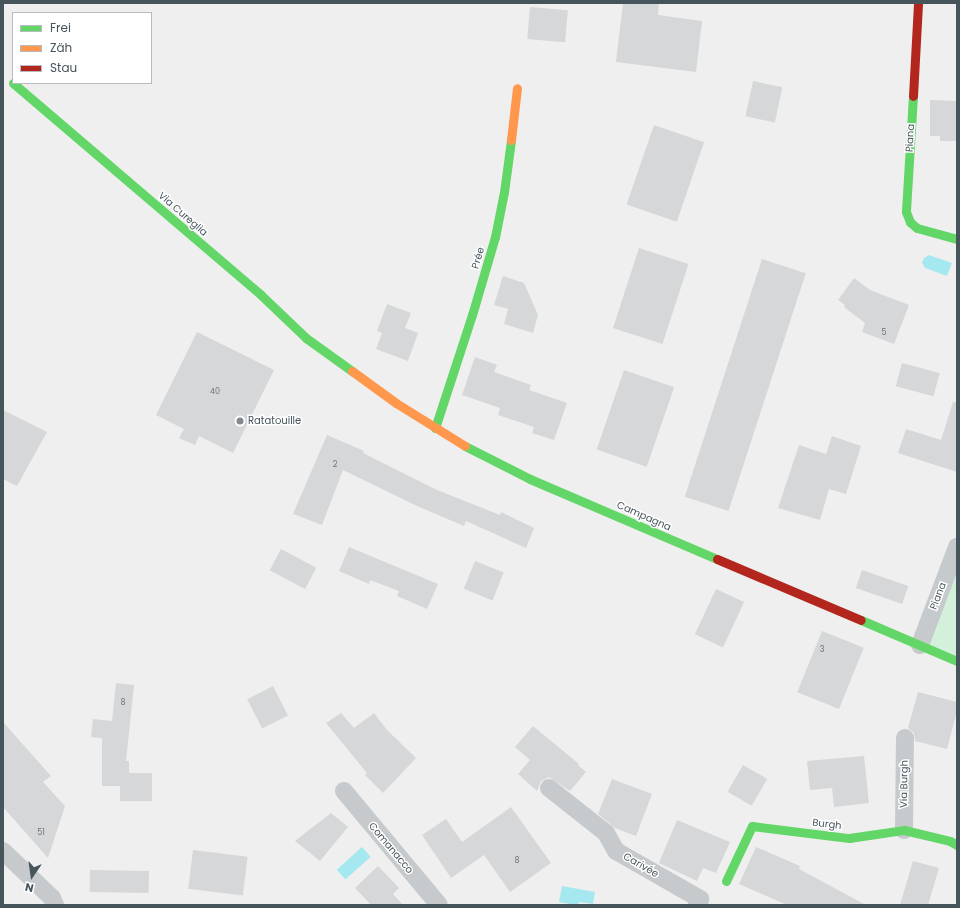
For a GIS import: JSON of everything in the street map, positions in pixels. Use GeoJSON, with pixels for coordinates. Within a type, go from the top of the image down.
{"type":"FeatureCollection","features":[{"type":"Feature","properties":{"kind":"street","name":"Piana"},"geometry":{"type":"LineString","coordinates":[[918,3],[906,212],[910,222],[917,228],[957,238]]}},
{"type":"Feature","properties":{"kind":"street","name":"Via Cureglia"},"geometry":{"type":"LineString","coordinates":[[15,84],[261,295],[306,338],[339,360]]}},
{"type":"Feature","properties":{"kind":"street","name":"Prée"},"geometry":{"type":"LineString","coordinates":[[436,428],[495,237],[504,192],[517,88]]}},
{"type":"Feature","properties":{"kind":"street","name":"Campagna"},"geometry":{"type":"LineString","coordinates":[[339,360],[396,403],[436,428],[469,448],[530,479],[957,661]]}},
{"type":"Feature","properties":{"kind":"street","name":"Piana"},"geometry":{"type":"LineString","coordinates":[[920,645],[957,547]]}},
{"type":"Feature","properties":{"kind":"street","name":"Via Burgh"},"geometry":{"type":"LineString","coordinates":[[904,830],[905,738]]}},
{"type":"Feature","properties":{"kind":"street","name":"Carivée"},"geometry":{"type":"LineString","coordinates":[[549,788],[606,833],[616,851],[700,899],[696,905]]}},
{"type":"Feature","properties":{"kind":"street","name":"Comanacco"},"geometry":{"type":"LineString","coordinates":[[344,791],[438,905]]}},
{"type":"Feature","properties":{"kind":"street","name":"Burgh"},"geometry":{"type":"LineString","coordinates":[[726,881],[752,826],[849,838],[904,830],[950,841],[957,845]]}},
{"type":"Feature","properties":{"kind":"street"},"geometry":{"type":"LineString","coordinates":[[3,851],[53,901]]}},
{"type":"Feature","properties":{"kind":"green space"},"geometry":{"type":"Polygon","coordinates":[[[957,547],[957,661],[920,645],[957,547]]]}},
{"type":"Feature","properties":{"kind":"water"},"geometry":{"type":"Polygon","coordinates":[[[929,255],[952,263],[947,276],[925,268],[922,263],[924,258],[929,255]]]}},
{"type":"Feature","properties":{"kind":"water"},"geometry":{"type":"Polygon","coordinates":[[[362,847],[371,857],[345,879],[337,870],[362,847]]]}},
{"type":"Feature","properties":{"kind":"water"},"geometry":{"type":"Polygon","coordinates":[[[562,886],[595,892],[593,904],[579,902],[578,905],[575,905],[559,902],[562,886]]]}},
{"type":"Feature","properties":{"kind":"building"},"geometry":{"type":"Polygon","coordinates":[[[623,3],[659,3],[658,15],[702,21],[696,72],[616,62],[623,3]]]}},
{"type":"Feature","properties":{"kind":"building"},"geometry":{"type":"Polygon","coordinates":[[[530,7],[568,10],[565,42],[527,39],[530,7]]]}},
{"type":"Feature","properties":{"kind":"building"},"geometry":{"type":"Polygon","coordinates":[[[753,81],[782,87],[775,122],[746,116],[753,81]]]}},
{"type":"Feature","properties":{"kind":"building"},"geometry":{"type":"Polygon","coordinates":[[[930,100],[957,101],[957,141],[940,141],[940,136],[930,136],[930,100]]]}},
{"type":"Feature","properties":{"kind":"building"},"geometry":{"type":"Polygon","coordinates":[[[654,125],[704,142],[677,222],[627,204],[654,125]]]}},
{"type":"Feature","properties":{"kind":"building"},"geometry":{"type":"Polygon","coordinates":[[[639,248],[688,264],[662,344],[613,328],[639,248]]]}},
{"type":"Feature","properties":{"kind":"building"},"geometry":{"type":"Polygon","coordinates":[[[762,259],[806,273],[728,511],[685,497],[762,259]]]}},
{"type":"Feature","properties":{"kind":"building"},"geometry":{"type":"Polygon","coordinates":[[[503,276],[524,283],[538,315],[533,333],[504,324],[508,309],[494,305],[503,276]]]}},
{"type":"Feature","properties":{"kind":"building"},"geometry":{"type":"Polygon","coordinates":[[[854,278],[870,290],[909,305],[894,344],[862,332],[865,323],[844,307],[845,305],[838,300],[854,278]]]}},
{"type":"Feature","properties":{"kind":"building"},"geometry":{"type":"Polygon","coordinates":[[[387,304],[411,313],[405,328],[418,333],[408,361],[376,349],[382,333],[377,331],[387,304]]]}},
{"type":"Feature","properties":{"kind":"building"},"geometry":{"type":"Polygon","coordinates":[[[197,332],[274,370],[233,453],[199,436],[195,445],[179,438],[184,429],[156,415],[197,332]]]}},
{"type":"Feature","properties":{"kind":"building"},"geometry":{"type":"Polygon","coordinates":[[[475,357],[497,365],[494,372],[531,385],[529,390],[567,403],[554,440],[532,433],[534,427],[498,415],[500,408],[462,395],[475,357]]]}},
{"type":"Feature","properties":{"kind":"building"},"geometry":{"type":"Polygon","coordinates":[[[902,363],[940,373],[933,396],[896,386],[902,363]]]}},
{"type":"Feature","properties":{"kind":"building"},"geometry":{"type":"Polygon","coordinates":[[[624,370],[674,387],[647,467],[597,449],[624,370]]]}},
{"type":"Feature","properties":{"kind":"building"},"geometry":{"type":"Polygon","coordinates":[[[953,402],[957,402],[957,472],[898,453],[906,429],[941,440],[953,402]]]}},
{"type":"Feature","properties":{"kind":"building"},"geometry":{"type":"Polygon","coordinates":[[[3,410],[47,432],[17,486],[3,479],[3,410]]]}},
{"type":"Feature","properties":{"kind":"building"},"geometry":{"type":"Polygon","coordinates":[[[327,435],[364,451],[363,453],[437,490],[500,515],[501,512],[534,528],[526,548],[466,521],[464,526],[417,506],[343,470],[322,525],[293,514],[327,435]]]}},
{"type":"Feature","properties":{"kind":"building"},"geometry":{"type":"Polygon","coordinates":[[[832,436],[861,446],[846,494],[829,489],[820,520],[778,508],[799,445],[826,454],[832,436]]]}},
{"type":"Feature","properties":{"kind":"building"},"geometry":{"type":"Polygon","coordinates":[[[349,547],[438,584],[427,609],[397,596],[399,591],[370,580],[369,584],[339,571],[349,547]]]}},
{"type":"Feature","properties":{"kind":"building"},"geometry":{"type":"Polygon","coordinates":[[[281,549],[316,568],[305,589],[270,570],[281,549]]]}},
{"type":"Feature","properties":{"kind":"building"},"geometry":{"type":"Polygon","coordinates":[[[475,561],[504,573],[493,600],[464,589],[475,561]]]}},
{"type":"Feature","properties":{"kind":"building"},"geometry":{"type":"Polygon","coordinates":[[[862,570],[908,586],[902,604],[856,588],[862,570]]]}},
{"type":"Feature","properties":{"kind":"building"},"geometry":{"type":"Polygon","coordinates":[[[716,589],[744,602],[723,647],[695,634],[716,589]]]}},
{"type":"Feature","properties":{"kind":"building"},"geometry":{"type":"Polygon","coordinates":[[[822,631],[864,648],[839,709],[797,692],[822,631]]]}},
{"type":"Feature","properties":{"kind":"building"},"geometry":{"type":"Polygon","coordinates":[[[116,683],[134,685],[126,761],[129,761],[129,773],[152,773],[152,801],[120,801],[120,786],[102,786],[102,738],[91,737],[93,719],[112,721],[116,683]]]}},
{"type":"Feature","properties":{"kind":"building"},"geometry":{"type":"Polygon","coordinates":[[[273,686],[288,715],[262,729],[247,699],[273,686]]]}},
{"type":"Feature","properties":{"kind":"building"},"geometry":{"type":"Polygon","coordinates":[[[918,692],[957,702],[957,711],[947,749],[915,741],[914,733],[908,728],[918,692]]]}},
{"type":"Feature","properties":{"kind":"building"},"geometry":{"type":"Polygon","coordinates":[[[341,713],[354,728],[374,713],[387,730],[416,758],[383,793],[365,775],[367,773],[326,723],[341,713]]]}},
{"type":"Feature","properties":{"kind":"building"},"geometry":{"type":"Polygon","coordinates":[[[3,722],[51,776],[43,782],[65,806],[48,858],[3,807],[3,722]]]}},
{"type":"Feature","properties":{"kind":"building"},"geometry":{"type":"Polygon","coordinates":[[[533,726],[579,764],[578,765],[586,772],[570,791],[549,777],[541,781],[537,791],[518,774],[530,760],[515,747],[533,726]]]}},
{"type":"Feature","properties":{"kind":"building"},"geometry":{"type":"Polygon","coordinates":[[[864,756],[869,803],[834,807],[832,788],[810,790],[807,761],[864,756]]]}},
{"type":"Feature","properties":{"kind":"building"},"geometry":{"type":"Polygon","coordinates":[[[743,765],[767,779],[752,806],[728,792],[743,765]]]}},
{"type":"Feature","properties":{"kind":"building"},"geometry":{"type":"Polygon","coordinates":[[[612,779],[652,794],[636,836],[615,828],[598,814],[612,779]]]}},
{"type":"Feature","properties":{"kind":"building"},"geometry":{"type":"Polygon","coordinates":[[[511,807],[551,863],[510,892],[484,855],[451,878],[422,835],[446,819],[462,842],[511,807]]]}},
{"type":"Feature","properties":{"kind":"building"},"geometry":{"type":"Polygon","coordinates":[[[331,813],[348,827],[320,861],[295,841],[331,813]]]}},
{"type":"Feature","properties":{"kind":"building"},"geometry":{"type":"Polygon","coordinates":[[[677,820],[730,842],[716,873],[703,868],[697,881],[659,863],[677,820]]]}},
{"type":"Feature","properties":{"kind":"building"},"geometry":{"type":"Polygon","coordinates":[[[756,847],[800,866],[799,869],[866,905],[787,905],[739,884],[756,847]]]}},
{"type":"Feature","properties":{"kind":"building"},"geometry":{"type":"Polygon","coordinates":[[[193,850],[248,857],[243,895],[188,889],[193,850]]]}},
{"type":"Feature","properties":{"kind":"building"},"geometry":{"type":"Polygon","coordinates":[[[913,861],[939,868],[928,905],[900,905],[913,861]]]}},
{"type":"Feature","properties":{"kind":"building"},"geometry":{"type":"Polygon","coordinates":[[[378,866],[399,888],[393,894],[403,905],[371,905],[355,888],[378,866]]]}},
{"type":"Feature","properties":{"kind":"building"},"geometry":{"type":"Polygon","coordinates":[[[90,870],[149,871],[149,893],[90,892],[90,870]]]}},
{"type":"Feature","properties":{"kind":"traffic: fast"},"geometry":{"type":"LineString","coordinates":[[14,84],[261,295],[306,338],[352,371]]}},
{"type":"Feature","properties":{"kind":"traffic: fast"},"geometry":{"type":"LineString","coordinates":[[913,96],[906,212],[910,222],[917,228],[957,239]]}},
{"type":"Feature","properties":{"kind":"traffic: fast"},"geometry":{"type":"LineString","coordinates":[[435,428],[472,315],[495,237],[504,192],[511,140]]}},
{"type":"Feature","properties":{"kind":"traffic: fast"},"geometry":{"type":"LineString","coordinates":[[465,446],[530,479],[717,559]]}},
{"type":"Feature","properties":{"kind":"traffic: fast"},"geometry":{"type":"LineString","coordinates":[[861,620],[957,661]]}},
{"type":"Feature","properties":{"kind":"traffic: fast"},"geometry":{"type":"LineString","coordinates":[[726,881],[752,826],[849,838],[904,830],[950,841],[957,845]]}},
{"type":"Feature","properties":{"kind":"traffic: slow"},"geometry":{"type":"LineString","coordinates":[[511,140],[517,88]]}},
{"type":"Feature","properties":{"kind":"traffic: slow"},"geometry":{"type":"LineString","coordinates":[[352,371],[396,403],[465,446]]}},
{"type":"Feature","properties":{"kind":"traffic: jam"},"geometry":{"type":"LineString","coordinates":[[913,96],[918,3]]}},
{"type":"Feature","properties":{"kind":"traffic: jam"},"geometry":{"type":"LineString","coordinates":[[717,559],[861,620]]}},
{"type":"Feature","properties":{"kind":"place","name":"Ratatouille"},"geometry":{"type":"Point","coordinates":[240,421]}}]}
